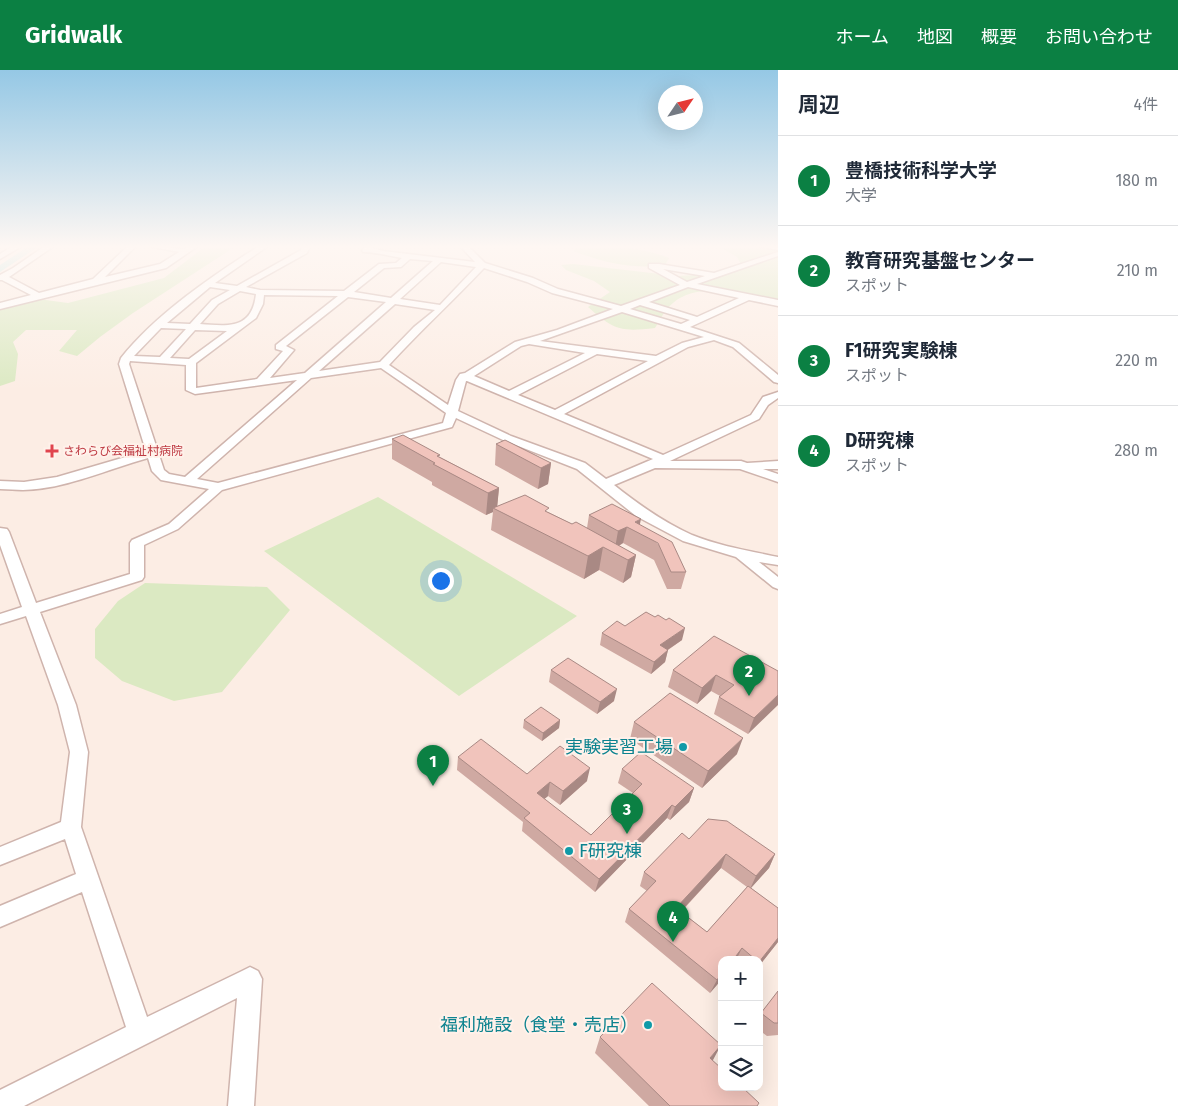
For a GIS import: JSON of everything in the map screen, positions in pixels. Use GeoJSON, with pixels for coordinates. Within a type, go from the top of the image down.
{"type":"FeatureCollection","features":[{"type":"Feature","properties":{"kind":"street"},"geometry":{"type":"LineString","coordinates":[[0,306],[45,294]]}},
{"type":"Feature","properties":{"kind":"street"},"geometry":{"type":"LineString","coordinates":[[194,294],[180,305],[126,358],[124,364],[158,470],[165,477],[218,487],[448,425],[461,380],[464,376],[518,344],[560,332],[661,294]]}},
{"type":"Feature","properties":{"kind":"street"},"geometry":{"type":"LineString","coordinates":[[163,360],[215,302],[229,294]]}},
{"type":"Feature","properties":{"kind":"street"},"geometry":{"type":"LineString","coordinates":[[126,358],[191,362],[253,316],[259,304],[260,294]]}},
{"type":"Feature","properties":{"kind":"street"},"geometry":{"type":"LineString","coordinates":[[260,382],[289,350],[279,347],[347,294]]}},
{"type":"Feature","properties":{"kind":"street"},"geometry":{"type":"LineString","coordinates":[[349,294],[442,308]]}},
{"type":"Feature","properties":{"kind":"street"},"geometry":{"type":"LineString","coordinates":[[187,482],[400,294]]}},
{"type":"Feature","properties":{"kind":"street"},"geometry":{"type":"LineString","coordinates":[[191,362],[191,390],[195,391],[383,366],[417,329],[455,294]]}},
{"type":"Feature","properties":{"kind":"street"},"geometry":{"type":"LineString","coordinates":[[563,294],[621,308],[736,345],[778,380]]}},
{"type":"Feature","properties":{"kind":"street"},"geometry":{"type":"LineString","coordinates":[[735,294],[778,303]]}},
{"type":"Feature","properties":{"kind":"street"},"geometry":{"type":"LineString","coordinates":[[682,327],[748,297]]}},
{"type":"Feature","properties":{"kind":"street"},"geometry":{"type":"LineString","coordinates":[[639,302],[699,320]]}},
{"type":"Feature","properties":{"kind":"street"},"geometry":{"type":"LineString","coordinates":[[161,325],[236,329]]}},
{"type":"Feature","properties":{"kind":"street"},"geometry":{"type":"LineString","coordinates":[[555,414],[685,345],[715,337]]}},
{"type":"Feature","properties":{"kind":"street"},"geometry":{"type":"LineString","coordinates":[[529,341],[659,360]]}},
{"type":"Feature","properties":{"kind":"street"},"geometry":{"type":"LineString","coordinates":[[509,395],[596,351]]}},
{"type":"Feature","properties":{"kind":"street"},"geometry":{"type":"LineString","coordinates":[[383,366],[452,412],[507,438],[581,466],[641,513],[688,538],[741,554],[778,561]]}},
{"type":"Feature","properties":{"kind":"street"},"geometry":{"type":"LineString","coordinates":[[464,376],[555,414],[658,462],[778,465]]}},
{"type":"Feature","properties":{"kind":"street"},"geometry":{"type":"LineString","coordinates":[[606,484],[756,417],[762,403],[772,396],[778,396]]}},
{"type":"Feature","properties":{"kind":"street"},"geometry":{"type":"LineString","coordinates":[[0,484],[26,486],[60,480],[153,453]]}},
{"type":"Feature","properties":{"kind":"street"},"geometry":{"type":"LineString","coordinates":[[741,465],[778,478]]}},
{"type":"Feature","properties":{"kind":"street"},"geometry":{"type":"LineString","coordinates":[[0,618],[137,577],[137,543],[147,536],[165,531],[184,519],[218,487]]}},
{"type":"Feature","properties":{"kind":"street"},"geometry":{"type":"LineString","coordinates":[[2,532],[67,706],[79,752],[71,827],[140,1033]]}},
{"type":"Feature","properties":{"kind":"street"},"geometry":{"type":"LineString","coordinates":[[741,554],[778,584]]}},
{"type":"Feature","properties":{"kind":"street"},"geometry":{"type":"LineString","coordinates":[[0,856],[71,827]]}},
{"type":"Feature","properties":{"kind":"street"},"geometry":{"type":"LineString","coordinates":[[0,917],[88,879]]}},
{"type":"Feature","properties":{"kind":"street"},"geometry":{"type":"LineString","coordinates":[[0,1104],[250,979],[241,1106]]}},
{"type":"Feature","properties":{"kind":"green space"},"geometry":{"type":"Polygon","coordinates":[[[101,294],[162,294],[100,337],[77,356],[59,351],[77,330],[26,330],[13,342],[18,354],[15,381],[0,386],[0,308],[38,299],[68,303],[101,294]]]}},
{"type":"Feature","properties":{"kind":"green space"},"geometry":{"type":"Polygon","coordinates":[[[607,294],[688,294],[670,305],[655,328],[633,330],[618,328],[605,321],[588,307],[607,294]]]}},
{"type":"Feature","properties":{"kind":"green space"},"geometry":{"type":"Polygon","coordinates":[[[748,294],[778,294],[778,302],[748,294]]]}},
{"type":"Feature","properties":{"kind":"green space"},"geometry":{"type":"Polygon","coordinates":[[[378,497],[577,616],[459,696],[264,551],[378,497]]]}},
{"type":"Feature","properties":{"kind":"green space"},"geometry":{"type":"Polygon","coordinates":[[[145,583],[267,587],[290,610],[222,692],[174,701],[122,681],[95,658],[95,629],[118,601],[145,583]]]}},
{"type":"Feature","properties":{"kind":"building"},"geometry":{"type":"Polygon","coordinates":[[[403,435],[440,455],[437,456],[499,488],[488,493],[433,464],[435,463],[392,439],[403,435]]]}},
{"type":"Feature","properties":{"kind":"building"},"geometry":{"type":"Polygon","coordinates":[[[505,440],[551,463],[541,468],[496,444],[505,440]]]}},
{"type":"Feature","properties":{"kind":"building"},"geometry":{"type":"Polygon","coordinates":[[[525,495],[549,508],[545,511],[572,524],[576,522],[636,555],[628,560],[603,547],[588,556],[493,508],[525,495]]]}},
{"type":"Feature","properties":{"kind":"building"},"geometry":{"type":"Polygon","coordinates":[[[612,504],[641,519],[635,522],[672,542],[686,572],[671,572],[658,543],[627,527],[618,531],[589,515],[612,504]]]}},
{"type":"Feature","properties":{"kind":"building"},"geometry":{"type":"Polygon","coordinates":[[[646,612],[655,617],[658,615],[666,620],[669,618],[685,628],[660,645],[668,650],[654,662],[602,633],[617,621],[625,626],[646,612]]]}},
{"type":"Feature","properties":{"kind":"building"},"geometry":{"type":"Polygon","coordinates":[[[714,636],[778,671],[778,695],[754,718],[719,697],[734,685],[716,675],[702,688],[673,670],[714,636]]]}},
{"type":"Feature","properties":{"kind":"building"},"geometry":{"type":"Polygon","coordinates":[[[568,658],[617,689],[600,702],[551,670],[568,658]]]}},
{"type":"Feature","properties":{"kind":"building"},"geometry":{"type":"Polygon","coordinates":[[[670,693],[743,738],[708,771],[634,722],[670,693]]]}},
{"type":"Feature","properties":{"kind":"building"},"geometry":{"type":"Polygon","coordinates":[[[541,707],[560,720],[543,733],[524,720],[541,707]]]}},
{"type":"Feature","properties":{"kind":"building"},"geometry":{"type":"Polygon","coordinates":[[[481,739],[527,774],[560,746],[590,768],[563,791],[550,782],[537,793],[591,835],[642,784],[622,769],[641,752],[694,788],[675,807],[672,805],[599,879],[524,818],[530,813],[458,757],[481,739]]]}},
{"type":"Feature","properties":{"kind":"building"},"geometry":{"type":"Polygon","coordinates":[[[708,819],[727,821],[775,854],[756,876],[726,854],[676,908],[707,932],[748,886],[778,908],[778,938],[763,957],[751,956],[742,948],[736,956],[718,956],[717,980],[629,909],[656,881],[644,872],[682,833],[689,839],[708,819]]]}},
{"type":"Feature","properties":{"kind":"building","name":"福利施設（食堂・売店）"},"geometry":{"type":"Polygon","coordinates":[[[652,983],[718,1042],[718,1049],[710,1058],[718,1065],[718,1091],[746,1091],[759,1103],[757,1106],[670,1106],[600,1037],[652,983]]]}},
{"type":"Feature","properties":{"kind":"building"},"geometry":{"type":"Polygon","coordinates":[[[778,991],[778,1023],[774,1023],[763,1015],[763,1010],[778,991]]]}},
{"type":"Feature","properties":{"kind":"place","name":"さわらび会福祉村病院"},"geometry":{"type":"Point","coordinates":[52,451]}},
{"type":"Feature","properties":{"kind":"place","name":"教育研究基盤センター"},"geometry":{"type":"Point","coordinates":[749,696]}},
{"type":"Feature","properties":{"kind":"place","name":"実験実習工場"},"geometry":{"type":"Point","coordinates":[683,747]}},
{"type":"Feature","properties":{"kind":"place","name":"豊橋技術科学大学"},"geometry":{"type":"Point","coordinates":[433,786]}},
{"type":"Feature","properties":{"kind":"place","name":"F1研究実験棟"},"geometry":{"type":"Point","coordinates":[627,834]}},
{"type":"Feature","properties":{"kind":"place","name":"F研究棟"},"geometry":{"type":"Point","coordinates":[569,851]}},
{"type":"Feature","properties":{"kind":"place","name":"D研究棟"},"geometry":{"type":"Point","coordinates":[673,942]}},
{"type":"Feature","properties":{"kind":"place","name":"福利施設（食堂・売店）"},"geometry":{"type":"Point","coordinates":[648,1025]}}]}
